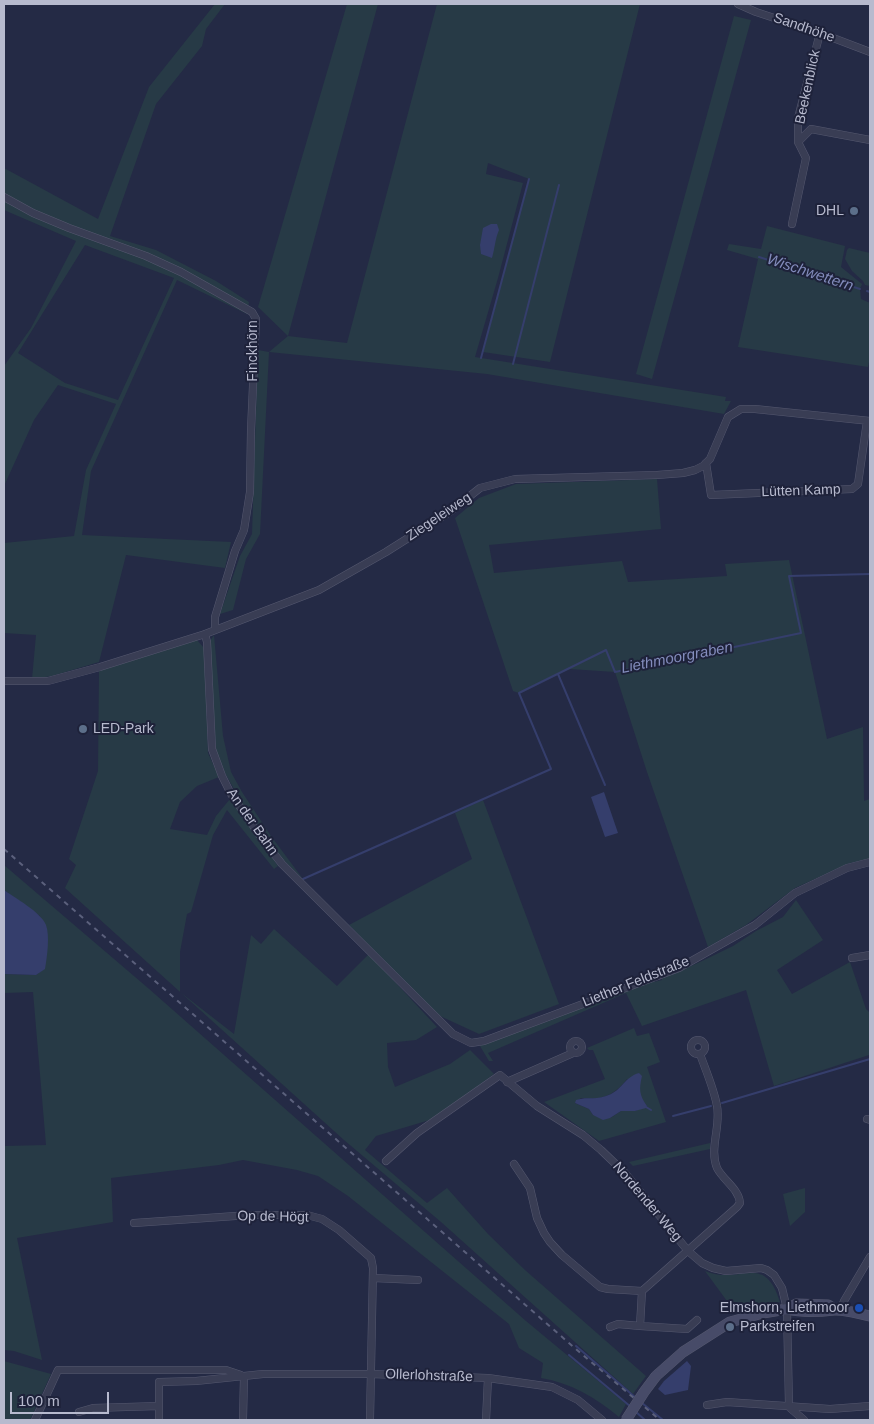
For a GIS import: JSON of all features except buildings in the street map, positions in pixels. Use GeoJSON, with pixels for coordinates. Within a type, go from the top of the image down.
{"type":"FeatureCollection","features":[{"type":"Feature","properties":{"kind":"street","name":"Sandhöhe"},"geometry":{"type":"LineString","coordinates":[[738,4],[870,52]]}},
{"type":"Feature","properties":{"kind":"street","name":"Beekenblick"},"geometry":{"type":"LineString","coordinates":[[792,224],[806,158],[798,142],[798,118],[820,33]]}},
{"type":"Feature","properties":{"kind":"street","name":"Beekenblick"},"geometry":{"type":"LineString","coordinates":[[798,142],[811,129],[867,140]]}},
{"type":"Feature","properties":{"kind":"street","name":"Finckhörn"},"geometry":{"type":"LineString","coordinates":[[4,197],[33,213],[146,256],[181,272],[252,312],[256,319],[250,492],[244,530],[235,552],[215,617],[215,630]]}},
{"type":"Feature","properties":{"kind":"street"},"geometry":{"type":"LineString","coordinates":[[706,463],[716,448],[728,417],[741,409],[869,421]]}},
{"type":"Feature","properties":{"kind":"street","name":"Lütten Kamp"},"geometry":{"type":"LineString","coordinates":[[706,463],[711,495],[852,489],[858,484],[869,421]]}},
{"type":"Feature","properties":{"kind":"street","name":"Ziegeleiweg"},"geometry":{"type":"LineString","coordinates":[[4,681],[37,682],[58,679],[205,634],[320,590],[452,511],[480,488],[515,480],[683,473],[696,470],[706,463]]}},
{"type":"Feature","properties":{"kind":"street","name":"An der Bahn"},"geometry":{"type":"LineString","coordinates":[[205,634],[207,642],[212,749],[231,794],[282,864],[452,1034],[471,1042]]}},
{"type":"Feature","properties":{"kind":"street","name":"Liether Feldstraße"},"geometry":{"type":"LineString","coordinates":[[471,1042],[484,1041],[679,968],[755,925],[795,893],[847,868],[870,862]]}},
{"type":"Feature","properties":{"kind":"street"},"geometry":{"type":"LineString","coordinates":[[852,958],[870,955]]}},
{"type":"Feature","properties":{"kind":"street"},"geometry":{"type":"LineString","coordinates":[[508,1082],[573,1053]]}},
{"type":"Feature","properties":{"kind":"street"},"geometry":{"type":"LineString","coordinates":[[640,1326],[642,1292],[738,1207],[740,1203],[738,1194],[717,1167],[714,1154],[718,1123],[717,1106],[700,1054]]}},
{"type":"Feature","properties":{"kind":"street","name":"Nordender Weg"},"geometry":{"type":"LineString","coordinates":[[386,1162],[417,1133],[500,1075],[537,1106],[583,1135],[615,1163],[688,1251],[702,1263],[713,1268],[736,1271],[761,1268],[774,1275],[782,1288],[787,1309],[789,1406]]}},
{"type":"Feature","properties":{"kind":"street"},"geometry":{"type":"LineString","coordinates":[[514,1164],[530,1188],[537,1218],[544,1233],[562,1255],[600,1287],[642,1292]]}},
{"type":"Feature","properties":{"kind":"street","name":"Op de Högt"},"geometry":{"type":"LineString","coordinates":[[134,1222],[250,1215],[307,1215],[322,1219],[354,1242],[371,1258],[374,1268],[370,1420]]}},
{"type":"Feature","properties":{"kind":"street"},"geometry":{"type":"LineString","coordinates":[[838,1311],[870,1258]]}},
{"type":"Feature","properties":{"kind":"street"},"geometry":{"type":"LineString","coordinates":[[373,1278],[418,1280]]}},
{"type":"Feature","properties":{"kind":"street"},"geometry":{"type":"LineString","coordinates":[[626,1420],[656,1376],[684,1350],[730,1322],[787,1309],[795,1311],[838,1311],[870,1316]]}},
{"type":"Feature","properties":{"kind":"street"},"geometry":{"type":"LineString","coordinates":[[610,1327],[618,1324],[687,1330],[698,1320]]}},
{"type":"Feature","properties":{"kind":"street","name":"Ollerlohstraße"},"geometry":{"type":"LineString","coordinates":[[35,1420],[58,1370],[226,1370],[244,1376]]}},
{"type":"Feature","properties":{"kind":"street","name":"Ollerlohstraße"},"geometry":{"type":"LineString","coordinates":[[159,1406],[160,1382],[196,1381],[263,1374],[370,1374],[488,1378],[552,1387],[578,1400],[602,1420]]}},
{"type":"Feature","properties":{"kind":"street"},"geometry":{"type":"LineString","coordinates":[[243,1420],[244,1376]]}},
{"type":"Feature","properties":{"kind":"street"},"geometry":{"type":"LineString","coordinates":[[486,1420],[488,1378]]}},
{"type":"Feature","properties":{"kind":"street"},"geometry":{"type":"LineString","coordinates":[[707,1405],[727,1402],[830,1409],[870,1406]]}},
{"type":"Feature","properties":{"kind":"street"},"geometry":{"type":"LineString","coordinates":[[79,1412],[93,1408],[159,1406],[159,1420]]}},
{"type":"Feature","properties":{"kind":"street"},"geometry":{"type":"LineString","coordinates":[[789,1406],[801,1419]]}},
{"type":"Feature","properties":{"kind":"shaded area"},"geometry":{"type":"Polygon","coordinates":[[[215,4],[225,4],[206,29],[202,46],[156,104],[110,236],[156,250],[216,281],[249,302],[247,314],[177,280],[91,471],[82,535],[231,542],[225,568],[126,555],[99,662],[52,676],[32,679],[36,635],[4,633],[4,543],[74,536],[86,470],[116,404],[58,385],[34,420],[4,486],[4,366],[31,328],[76,241],[4,210],[4,168],[98,219],[149,87],[215,4]],[[85,245],[18,353],[65,383],[118,400],[174,278],[85,245]]]}},
{"type":"Feature","properties":{"kind":"shaded area"},"geometry":{"type":"Polygon","coordinates":[[[347,4],[378,4],[288,336],[258,307],[347,4]]]}},
{"type":"Feature","properties":{"kind":"shaded area"},"geometry":{"type":"Polygon","coordinates":[[[437,4],[640,4],[550,362],[483,352],[529,179],[488,163],[486,174],[523,183],[475,357],[726,397],[725,401],[731,401],[724,414],[487,374],[269,352],[288,336],[347,343],[437,4]]]}},
{"type":"Feature","properties":{"kind":"shaded area"},"geometry":{"type":"Polygon","coordinates":[[[734,16],[751,20],[652,379],[636,374],[734,16]]]}},
{"type":"Feature","properties":{"kind":"shaded area"},"geometry":{"type":"Polygon","coordinates":[[[767,226],[845,246],[841,267],[862,284],[860,289],[861,299],[870,303],[870,357],[868,367],[738,347],[758,259],[727,250],[729,244],[761,249],[767,226]]]}},
{"type":"Feature","properties":{"kind":"shaded area"},"geometry":{"type":"Polygon","coordinates":[[[849,248],[870,253],[870,286],[865,285],[852,271],[845,259],[849,248]]]}},
{"type":"Feature","properties":{"kind":"shaded area"},"geometry":{"type":"Polygon","coordinates":[[[258,350],[269,352],[260,534],[246,559],[233,610],[220,614],[240,556],[252,534],[258,350]]]}},
{"type":"Feature","properties":{"kind":"shaded area"},"geometry":{"type":"Polygon","coordinates":[[[657,479],[661,529],[489,545],[494,573],[622,561],[628,582],[727,576],[725,564],[789,560],[827,739],[863,727],[864,801],[870,799],[870,859],[850,863],[795,888],[746,925],[708,947],[647,772],[615,672],[570,669],[519,693],[513,691],[455,518],[479,498],[516,484],[657,479]]]}},
{"type":"Feature","properties":{"kind":"shaded area"},"geometry":{"type":"Polygon","coordinates":[[[214,635],[223,736],[231,772],[271,836],[303,879],[263,840],[226,775],[216,751],[210,641],[214,635]]]}},
{"type":"Feature","properties":{"kind":"shaded area"},"geometry":{"type":"Polygon","coordinates":[[[197,640],[204,648],[208,753],[219,777],[197,786],[180,802],[170,829],[207,835],[216,816],[230,799],[278,866],[274,869],[227,810],[213,835],[191,912],[187,914],[180,952],[180,992],[65,888],[76,865],[69,859],[98,771],[99,671],[197,640]]]}},
{"type":"Feature","properties":{"kind":"shaded area"},"geometry":{"type":"Polygon","coordinates":[[[483,800],[559,1004],[479,1034],[440,1016],[349,925],[472,859],[455,813],[483,800]]]}},
{"type":"Feature","properties":{"kind":"shaded area"},"geometry":{"type":"Polygon","coordinates":[[[4,865],[148,988],[526,1321],[626,1404],[619,1417],[601,1403],[573,1387],[541,1378],[543,1363],[519,1348],[509,1324],[348,1196],[318,1176],[243,1160],[219,1165],[111,1178],[113,1222],[17,1238],[42,1360],[14,1351],[4,1350],[4,1146],[46,1145],[33,992],[4,993],[4,974],[36,975],[45,968],[40,916],[4,890],[4,865]]]}},
{"type":"Feature","properties":{"kind":"shaded area"},"geometry":{"type":"Polygon","coordinates":[[[796,900],[823,940],[777,970],[792,994],[850,962],[866,1009],[870,1013],[869,1055],[774,1086],[746,990],[642,1026],[626,993],[488,1053],[493,1061],[489,1061],[480,1046],[485,1042],[549,1021],[625,990],[653,980],[654,982],[662,980],[662,976],[680,971],[733,946],[783,917],[796,900]]]}},
{"type":"Feature","properties":{"kind":"shaded area"},"geometry":{"type":"Polygon","coordinates":[[[274,929],[337,986],[369,954],[437,1027],[416,1040],[387,1043],[388,1067],[395,1087],[450,1064],[470,1050],[494,1074],[433,1119],[376,1136],[365,1150],[427,1203],[447,1188],[488,1234],[525,1270],[646,1376],[633,1394],[441,1222],[344,1140],[181,993],[234,1034],[251,935],[261,944],[274,929]]]}},
{"type":"Feature","properties":{"kind":"shaded area"},"geometry":{"type":"Polygon","coordinates":[[[634,1028],[637,1036],[649,1033],[660,1062],[647,1067],[666,1122],[599,1141],[544,1102],[605,1079],[593,1050],[587,1048],[634,1028]],[[627,1079],[618,1089],[607,1096],[595,1099],[581,1098],[575,1103],[589,1109],[593,1115],[610,1118],[621,1111],[635,1111],[647,1106],[640,1097],[640,1086],[627,1079]]]}},
{"type":"Feature","properties":{"kind":"shaded area"},"geometry":{"type":"Polygon","coordinates":[[[710,1143],[710,1149],[633,1166],[629,1162],[710,1143]]]}},
{"type":"Feature","properties":{"kind":"shaded area"},"geometry":{"type":"Polygon","coordinates":[[[805,1188],[805,1212],[790,1226],[783,1194],[805,1188]]]}},
{"type":"Feature","properties":{"kind":"shaded area"},"geometry":{"type":"Polygon","coordinates":[[[705,1271],[718,1275],[759,1274],[767,1278],[774,1287],[780,1302],[735,1312],[705,1271]]]}},
{"type":"Feature","properties":{"kind":"shaded area"},"geometry":{"type":"Polygon","coordinates":[[[4,1361],[51,1374],[30,1420],[4,1420],[4,1361]]]}},
{"type":"Feature","properties":{"kind":"water"},"geometry":{"type":"Polygon","coordinates":[[[491,224],[497,224],[499,230],[492,258],[481,254],[480,245],[483,228],[491,224]]]}},
{"type":"Feature","properties":{"kind":"water"},"geometry":{"type":"Polygon","coordinates":[[[604,792],[618,833],[605,837],[591,797],[604,792]]]}},
{"type":"Feature","properties":{"kind":"water"},"geometry":{"type":"Polygon","coordinates":[[[4,890],[39,915],[46,925],[48,941],[45,969],[36,975],[4,974],[4,890]]]}},
{"type":"Feature","properties":{"kind":"water"},"geometry":{"type":"Polygon","coordinates":[[[639,1073],[642,1076],[640,1092],[647,1106],[646,1108],[635,1111],[621,1111],[603,1120],[593,1115],[589,1109],[575,1103],[576,1100],[580,1099],[611,1094],[630,1077],[639,1073]]]}},
{"type":"Feature","properties":{"kind":"water"},"geometry":{"type":"Polygon","coordinates":[[[687,1361],[691,1366],[688,1390],[665,1395],[658,1389],[664,1381],[687,1361]]]}},
{"type":"Feature","properties":{"kind":"waterway"},"geometry":{"type":"LineString","coordinates":[[481,358],[529,179]]}},
{"type":"Feature","properties":{"kind":"waterway"},"geometry":{"type":"LineString","coordinates":[[513,364],[559,185]]}},
{"type":"Feature","properties":{"kind":"waterway","name":"Wischwettern"},"geometry":{"type":"LineString","coordinates":[[759,257],[860,289]]}},
{"type":"Feature","properties":{"kind":"waterway","name":"Liethmoorgraben"},"geometry":{"type":"LineString","coordinates":[[303,879],[551,769],[519,693],[606,650],[615,672],[801,633],[789,576],[870,574]]}},
{"type":"Feature","properties":{"kind":"waterway"},"geometry":{"type":"LineString","coordinates":[[558,674],[605,785]]}},
{"type":"Feature","properties":{"kind":"waterway"},"geometry":{"type":"LineString","coordinates":[[722,1103],[870,1059]]}},
{"type":"Feature","properties":{"kind":"waterway"},"geometry":{"type":"LineString","coordinates":[[673,1116],[711,1106]]}},
{"type":"Feature","properties":{"kind":"waterway"},"geometry":{"type":"LineString","coordinates":[[646,1107],[651,1110]]}},
{"type":"Feature","properties":{"kind":"waterway"},"geometry":{"type":"LineString","coordinates":[[576,1346],[636,1398]]}},
{"type":"Feature","properties":{"kind":"waterway"},"geometry":{"type":"LineString","coordinates":[[569,1355],[631,1407]]}},
{"type":"Feature","properties":{"kind":"waterway"},"geometry":{"type":"LineString","coordinates":[[642,1403],[663,1420]]}},
{"type":"Feature","properties":{"kind":"waterway"},"geometry":{"type":"LineString","coordinates":[[636,1412],[645,1420]]}},
{"type":"Feature","properties":{"kind":"railway"},"geometry":{"type":"LineString","coordinates":[[4,849],[577,1350],[660,1420]]}},
{"type":"Feature","properties":{"kind":"place","name":"DHL"},"geometry":{"type":"Point","coordinates":[854,211]}},
{"type":"Feature","properties":{"kind":"place","name":"LED-Park"},"geometry":{"type":"Point","coordinates":[83,729]}},
{"type":"Feature","properties":{"kind":"place","name":"Elmshorn, Liethmoor"},"geometry":{"type":"Point","coordinates":[859,1308]}},
{"type":"Feature","properties":{"kind":"place","name":"Parkstreifen"},"geometry":{"type":"Point","coordinates":[730,1327]}}]}
